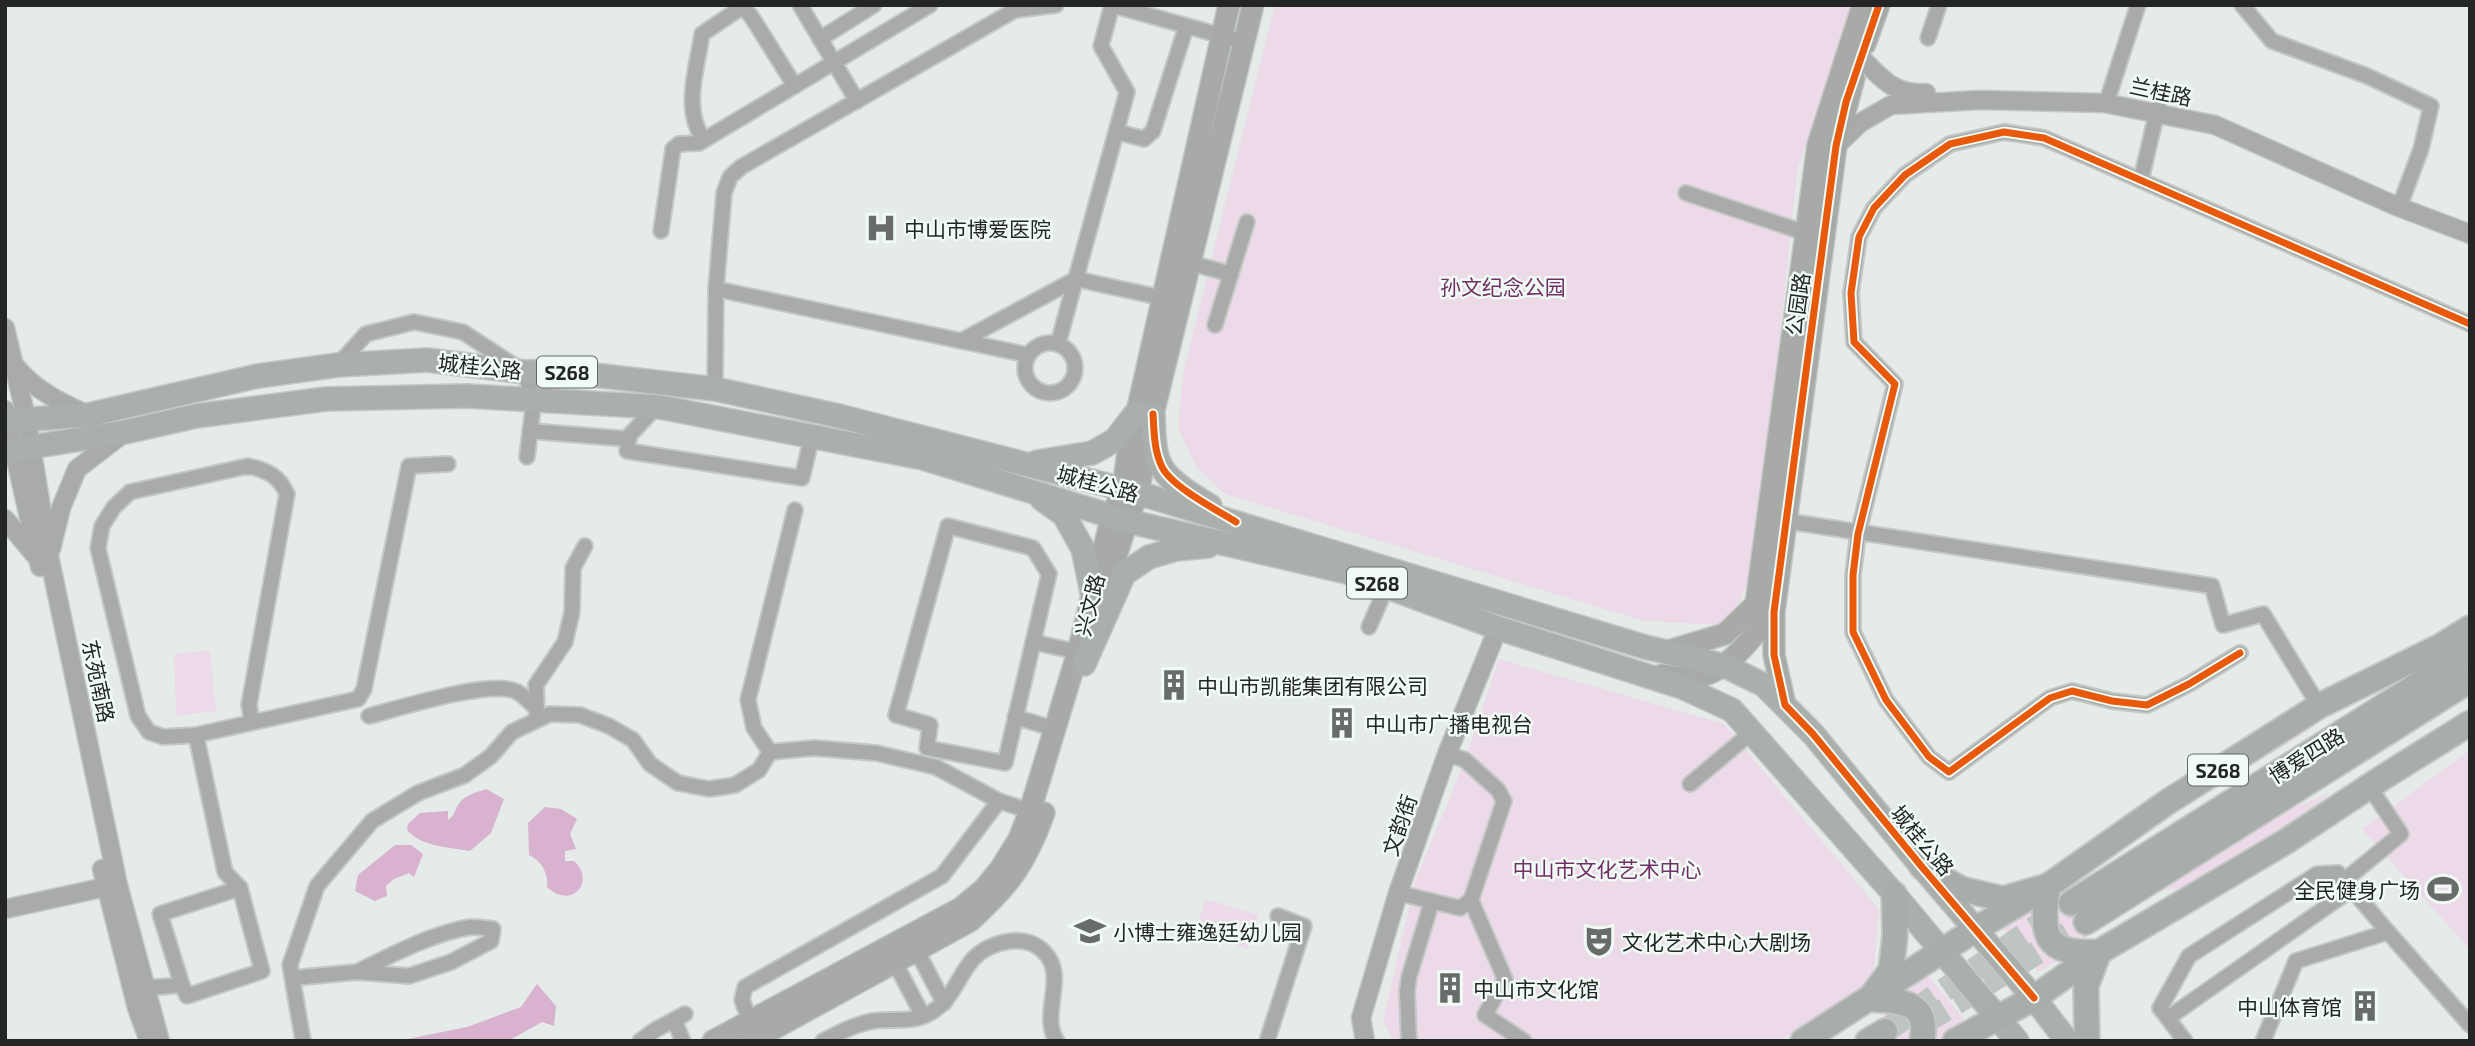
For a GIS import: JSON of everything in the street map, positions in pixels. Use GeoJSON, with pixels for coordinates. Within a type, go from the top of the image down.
{"type":"FeatureCollection","features":[{"type":"Feature","properties":{"kind":"highway","name":"S268"},"geometry":{"type":"LineString","coordinates":[[1942,951],[2048,886],[2166,803],[2319,706],[2441,646],[2470,628]]}},
{"type":"Feature","properties":{"kind":"highway"},"geometry":{"type":"LineString","coordinates":[[2112,876],[2119,861],[2134,846],[2164,825],[2296,745],[2344,704],[2368,688],[2423,660],[2441,646]]}},
{"type":"Feature","properties":{"kind":"highway","name":"博爱四路"},"geometry":{"type":"LineString","coordinates":[[2071,903],[2470,652]]}},
{"type":"Feature","properties":{"kind":"highway","name":"博爱四路"},"geometry":{"type":"LineString","coordinates":[[2086,922],[2470,680]]}},
{"type":"Feature","properties":{"kind":"highway"},"geometry":{"type":"LineString","coordinates":[[2350,756],[2378,753],[2445,715],[2470,713]]}},
{"type":"Feature","properties":{"kind":"highway"},"geometry":{"type":"LineString","coordinates":[[1955,1041],[2034,998],[2099,952],[2286,842],[2470,723]]}},
{"type":"Feature","properties":{"kind":"highway","name":"S268"},"geometry":{"type":"LineString","coordinates":[[1922,867],[1961,888],[2003,899],[2048,886]]}},
{"type":"Feature","properties":{"kind":"highway"},"geometry":{"type":"LineString","coordinates":[[2048,886],[2043,918],[2049,938],[2061,950],[2075,953],[2099,952]]}},
{"type":"Feature","properties":{"kind":"highway"},"geometry":{"type":"LineString","coordinates":[[1870,999],[1891,970],[1895,936],[1894,894]]}},
{"type":"Feature","properties":{"kind":"highway"},"geometry":{"type":"LineString","coordinates":[[1803,1041],[1942,951]]}},
{"type":"Feature","properties":{"kind":"highway"},"geometry":{"type":"LineString","coordinates":[[2087,1041],[2086,986],[2099,952]]}},
{"type":"Feature","properties":{"kind":"highway"},"geometry":{"type":"LineString","coordinates":[[1870,999],[1902,1001],[1915,1008],[1923,1024],[1922,1041]]}},
{"type":"Feature","properties":{"kind":"main road","name":"兴文路"},"geometry":{"type":"LineString","coordinates":[[750,1031],[961,908],[984,890],[1019,839],[1081,658],[1092,593],[1130,491],[1163,298],[1228,5]]}},
{"type":"Feature","properties":{"kind":"main road","name":"兴文路"},"geometry":{"type":"LineString","coordinates":[[1145,413],[1190,263],[1253,5]]}},
{"type":"Feature","properties":{"kind":"main road","name":"公园路"},"geometry":{"type":"LineString","coordinates":[[1785,705],[1774,655],[1774,612],[1786,521],[1814,236],[1818,145],[1839,103],[1854,56],[1863,5]]}},
{"type":"Feature","properties":{"kind":"main road","name":"公园路"},"geometry":{"type":"LineString","coordinates":[[1854,56],[1879,5]]}},
{"type":"Feature","properties":{"kind":"main road","name":"公园路"},"geometry":{"type":"LineString","coordinates":[[1665,652],[1725,634],[1756,604],[1814,236],[1836,146],[1839,103]]}},
{"type":"Feature","properties":{"kind":"main road","name":"城桂公路"},"geometry":{"type":"LineString","coordinates":[[11,419],[88,415],[258,376],[338,365],[427,360],[524,372],[559,371],[715,389],[839,416],[1130,491],[1665,652],[1725,666],[1764,685],[1813,734],[2067,1041]]}},
{"type":"Feature","properties":{"kind":"main road","name":"城桂公路"},"geometry":{"type":"LineString","coordinates":[[17,451],[197,416],[326,399],[466,396],[656,407],[923,458],[1119,519],[1347,572],[1498,628],[1682,687],[1732,710],[1894,894],[2017,1041]]}},
{"type":"Feature","properties":{"kind":"main road"},"geometry":{"type":"LineString","coordinates":[[1023,463],[1092,453],[1115,440],[1145,413],[1162,468],[1186,491],[1236,522]]}},
{"type":"Feature","properties":{"kind":"main road"},"geometry":{"type":"LineString","coordinates":[[1032,491],[1064,515],[1083,549],[1092,593]]}},
{"type":"Feature","properties":{"kind":"main road","name":"兴文路"},"geometry":{"type":"LineString","coordinates":[[713,1041],[750,1031],[917,951],[970,921],[1015,876],[1032,845],[1045,812],[1081,658],[1119,519]]}},
{"type":"Feature","properties":{"kind":"main road"},"geometry":{"type":"LineString","coordinates":[[1081,658],[1124,573],[1149,557],[1176,549],[1228,544]]}},
{"type":"Feature","properties":{"kind":"main road"},"geometry":{"type":"LineString","coordinates":[[1636,672],[1688,679],[1707,675],[1725,666],[1774,612]]}},
{"type":"Feature","properties":{"kind":"street"},"geometry":{"type":"LineString","coordinates":[[800,5],[857,101]]}},
{"type":"Feature","properties":{"kind":"street"},"geometry":{"type":"LineString","coordinates":[[820,39],[874,5]]}},
{"type":"Feature","properties":{"kind":"street"},"geometry":{"type":"LineString","coordinates":[[661,231],[673,149],[679,144],[699,143],[930,5]]}},
{"type":"Feature","properties":{"kind":"street"},"geometry":{"type":"LineString","coordinates":[[715,389],[716,289],[724,193],[730,177],[741,167],[1011,8],[1056,5]]}},
{"type":"Feature","properties":{"kind":"street"},"geometry":{"type":"LineString","coordinates":[[1058,344],[1127,92],[1101,46],[1112,5],[1244,42]]}},
{"type":"Feature","properties":{"kind":"street"},"geometry":{"type":"LineString","coordinates":[[1928,38],[1940,5]]}},
{"type":"Feature","properties":{"kind":"street"},"geometry":{"type":"LineString","coordinates":[[2109,96],[2138,5]]}},
{"type":"Feature","properties":{"kind":"street"},"geometry":{"type":"LineString","coordinates":[[2242,5],[2272,41],[2367,76],[2431,106],[2421,149],[2403,197]]}},
{"type":"Feature","properties":{"kind":"street"},"geometry":{"type":"LineString","coordinates":[[704,140],[697,131],[691,104],[702,34],[742,7],[751,16],[795,86]]}},
{"type":"Feature","properties":{"kind":"street"},"geometry":{"type":"LineString","coordinates":[[1118,132],[1144,139],[1153,131],[1186,27]]}},
{"type":"Feature","properties":{"kind":"street","name":"兰桂路"},"geometry":{"type":"LineString","coordinates":[[1854,56],[1904,93],[1981,90],[2109,96],[2157,108],[2215,125],[2396,206],[2468,231]]}},
{"type":"Feature","properties":{"kind":"street","name":"兰桂路"},"geometry":{"type":"LineString","coordinates":[[1836,146],[1860,123],[1891,105],[1980,100],[2104,103],[2157,108],[2222,118],[2403,197],[2468,231]]}},
{"type":"Feature","properties":{"kind":"street"},"geometry":{"type":"LineString","coordinates":[[1839,103],[1857,112],[1874,114]]}},
{"type":"Feature","properties":{"kind":"street"},"geometry":{"type":"LineString","coordinates":[[2141,180],[2157,108]]}},
{"type":"Feature","properties":{"kind":"street"},"geometry":{"type":"LineString","coordinates":[[2240,653],[2189,684],[2147,705],[2112,701],[2072,691],[2050,698],[1948,772],[1929,757],[1886,700],[1853,632],[1853,575],[1859,532],[1895,384],[1854,342],[1851,293],[1859,237],[1874,208],[1905,175],[1950,144],[2004,132],[2044,138],[2470,324]]}},
{"type":"Feature","properties":{"kind":"street"},"geometry":{"type":"LineString","coordinates":[[1686,193],[1814,236]]}},
{"type":"Feature","properties":{"kind":"street"},"geometry":{"type":"LineString","coordinates":[[1215,325],[1247,222]]}},
{"type":"Feature","properties":{"kind":"street"},"geometry":{"type":"LineString","coordinates":[[1190,263],[1231,274]]}},
{"type":"Feature","properties":{"kind":"street"},"geometry":{"type":"LineString","coordinates":[[961,341],[1076,279],[1163,298]]}},
{"type":"Feature","properties":{"kind":"street"},"geometry":{"type":"LineString","coordinates":[[716,289],[1028,355]]}},
{"type":"Feature","properties":{"kind":"street"},"geometry":{"type":"LineString","coordinates":[[338,365],[366,334],[414,322],[463,332],[524,372],[534,400],[527,457]]}},
{"type":"Feature","properties":{"kind":"street","name":"东苑南路"},"geometry":{"type":"LineString","coordinates":[[5,328],[13,364],[11,419],[17,451],[44,557],[137,1008],[149,1041]]}},
{"type":"Feature","properties":{"kind":"street"},"geometry":{"type":"LineString","coordinates":[[1041,344],[1058,344],[1071,355],[1075,370],[1068,384],[1055,392],[1039,391],[1028,380],[1025,363],[1028,355],[1041,344]]}},
{"type":"Feature","properties":{"kind":"street"},"geometry":{"type":"LineString","coordinates":[[13,364],[28,382],[51,398],[88,415]]}},
{"type":"Feature","properties":{"kind":"street"},"geometry":{"type":"LineString","coordinates":[[656,407],[629,439],[627,451],[802,478],[813,436]]}},
{"type":"Feature","properties":{"kind":"street"},"geometry":{"type":"LineString","coordinates":[[530,431],[629,439]]}},
{"type":"Feature","properties":{"kind":"street"},"geometry":{"type":"LineString","coordinates":[[5,519],[44,557],[77,469],[125,432]]}},
{"type":"Feature","properties":{"kind":"street"},"geometry":{"type":"LineString","coordinates":[[252,721],[249,705],[287,494],[281,481],[263,469],[248,466],[130,492],[114,507],[102,526],[98,548],[138,716],[149,732],[164,737],[196,735],[358,699],[364,689],[409,466],[448,464]]}},
{"type":"Feature","properties":{"kind":"street"},"geometry":{"type":"LineString","coordinates":[[770,752],[754,728],[748,700],[795,510]]}},
{"type":"Feature","properties":{"kind":"street"},"geometry":{"type":"LineString","coordinates":[[1786,521],[2212,586],[2223,625],[2263,614],[2319,706]]}},
{"type":"Feature","properties":{"kind":"street"},"geometry":{"type":"LineString","coordinates":[[948,526],[1033,548],[1049,574],[1015,718],[1005,763],[927,748],[930,725],[896,715],[948,526]]}},
{"type":"Feature","properties":{"kind":"street"},"geometry":{"type":"LineString","coordinates":[[537,714],[536,685],[565,642],[572,612],[573,568],[585,546]]}},
{"type":"Feature","properties":{"kind":"street"},"geometry":{"type":"LineString","coordinates":[[1369,627],[1387,586]]}},
{"type":"Feature","properties":{"kind":"street","name":"文韵街"},"geometry":{"type":"LineString","coordinates":[[1364,1039],[1361,1018],[1398,893],[1447,754],[1498,628]]}},
{"type":"Feature","properties":{"kind":"street"},"geometry":{"type":"LineString","coordinates":[[1033,642],[1081,658]]}},
{"type":"Feature","properties":{"kind":"street"},"geometry":{"type":"LineString","coordinates":[[369,716],[492,688],[516,691],[537,714]]}},
{"type":"Feature","properties":{"kind":"street"},"geometry":{"type":"LineString","coordinates":[[303,1041],[290,965],[317,886],[372,821],[418,793],[465,775],[491,756],[512,732],[537,714],[580,715],[609,726],[633,740],[650,764],[678,783],[709,789],[735,785],[759,770],[770,752]]}},
{"type":"Feature","properties":{"kind":"street"},"geometry":{"type":"LineString","coordinates":[[1015,718],[1055,729]]}},
{"type":"Feature","properties":{"kind":"street"},"geometry":{"type":"LineString","coordinates":[[1690,784],[1752,732]]}},
{"type":"Feature","properties":{"kind":"street"},"geometry":{"type":"LineString","coordinates":[[196,735],[225,872],[240,888],[262,971],[187,996],[160,914],[240,888]]}},
{"type":"Feature","properties":{"kind":"street"},"geometry":{"type":"LineString","coordinates":[[770,752],[814,748],[876,752],[936,767],[999,801],[1030,811]]}},
{"type":"Feature","properties":{"kind":"street"},"geometry":{"type":"LineString","coordinates":[[1398,893],[1460,908],[1471,900],[1504,801],[1498,790],[1465,760],[1447,754]]}},
{"type":"Feature","properties":{"kind":"street"},"geometry":{"type":"LineString","coordinates":[[2168,1018],[2349,885],[2401,834],[2369,786]]}},
{"type":"Feature","properties":{"kind":"street"},"geometry":{"type":"LineString","coordinates":[[750,1031],[741,1000],[745,987],[942,876],[999,801]]}},
{"type":"Feature","properties":{"kind":"street"},"geometry":{"type":"LineString","coordinates":[[2185,1041],[2160,1008],[2189,956],[2317,874],[2338,873],[2470,1025]]}},
{"type":"Feature","properties":{"kind":"street"},"geometry":{"type":"LineString","coordinates":[[5,909],[112,886]]}},
{"type":"Feature","properties":{"kind":"street","name":"东苑南路"},"geometry":{"type":"LineString","coordinates":[[112,886],[146,988],[160,1041]]}},
{"type":"Feature","properties":{"kind":"street"},"geometry":{"type":"LineString","coordinates":[[1471,900],[1505,978],[1485,1014],[1524,1041]]}},
{"type":"Feature","properties":{"kind":"street"},"geometry":{"type":"LineString","coordinates":[[1409,1041],[1409,977],[1432,901]]}},
{"type":"Feature","properties":{"kind":"street"},"geometry":{"type":"LineString","coordinates":[[1267,1041],[1304,926],[1278,916]]}},
{"type":"Feature","properties":{"kind":"street"},"geometry":{"type":"LineString","coordinates":[[293,978],[357,972],[410,976],[451,962],[491,941],[493,929],[472,927],[436,938],[394,953],[357,972]]}},
{"type":"Feature","properties":{"kind":"street"},"geometry":{"type":"LineString","coordinates":[[2263,1041],[2295,961],[2388,932]]}},
{"type":"Feature","properties":{"kind":"street"},"geometry":{"type":"LineString","coordinates":[[823,1041],[859,1024],[912,1020],[923,1016],[944,1003],[975,957],[1008,940],[1028,941],[1045,953],[1050,961],[1054,977],[1051,1018],[1057,1041]]}},
{"type":"Feature","properties":{"kind":"street"},"geometry":{"type":"LineString","coordinates":[[917,951],[944,1003]]}},
{"type":"Feature","properties":{"kind":"street"},"geometry":{"type":"LineString","coordinates":[[895,963],[923,1016]]}},
{"type":"Feature","properties":{"kind":"street"},"geometry":{"type":"LineString","coordinates":[[146,988],[182,985]]}},
{"type":"Feature","properties":{"kind":"street"},"geometry":{"type":"LineString","coordinates":[[640,1041],[657,1035],[680,1017],[683,1041]]}},
{"type":"Feature","properties":{"kind":"green space","name":"孙文纪念公园"},"geometry":{"type":"Polygon","coordinates":[[[1275,5],[1854,5],[1797,171],[1756,563],[1735,612],[1721,625],[1644,621],[1225,494],[1197,468],[1178,428],[1183,374],[1275,5]]]}},
{"type":"Feature","properties":{"kind":"green space"},"geometry":{"type":"Polygon","coordinates":[[[210,650],[216,711],[176,716],[174,654],[210,650]]]}},
{"type":"Feature","properties":{"kind":"green space","name":"中山市文化艺术中心"},"geometry":{"type":"Polygon","coordinates":[[[1499,659],[1724,724],[1879,909],[1874,969],[1867,987],[1779,1041],[1393,1041],[1383,1021],[1415,882],[1465,760],[1499,659]]]}},
{"type":"Feature","properties":{"kind":"green space"},"geometry":{"type":"Polygon","coordinates":[[[2348,695],[2308,731],[2170,816],[2216,779],[2348,695]]]}},
{"type":"Feature","properties":{"kind":"green space","name":"全民健身广场"},"geometry":{"type":"Polygon","coordinates":[[[2470,750],[2470,950],[2362,829],[2470,750]]]}},
{"type":"Feature","properties":{"kind":"green space"},"geometry":{"type":"Polygon","coordinates":[[[2331,792],[2279,834],[2184,888],[2165,890],[2148,896],[2289,810],[2331,792]]]}},
{"type":"Feature","properties":{"kind":"green space"},"geometry":{"type":"Polygon","coordinates":[[[2059,892],[2089,937],[2079,941],[2064,937],[2048,914],[2059,892]]]}},
{"type":"Feature","properties":{"kind":"green space"},"geometry":{"type":"Polygon","coordinates":[[[1205,899],[1259,915],[1248,949],[1195,933],[1205,899]]]}},
{"type":"Feature","properties":{"kind":"green space"},"geometry":{"type":"Polygon","coordinates":[[[2034,903],[2070,954],[2038,972],[2002,927],[2034,903]]]}},
{"type":"Feature","properties":{"kind":"green space"},"geometry":{"type":"Polygon","coordinates":[[[1925,972],[1965,1020],[1935,1041],[1927,1041],[1897,993],[1925,972]]]}},
{"type":"Feature","properties":{"kind":"green space"},"geometry":{"type":"Polygon","coordinates":[[[1878,1007],[1905,1009],[1917,1041],[1900,1041],[1878,1007]]]}},
{"type":"Feature","properties":{"kind":"shaded area"},"geometry":{"type":"Polygon","coordinates":[[[486,789],[504,799],[491,833],[470,851],[428,843],[407,830],[408,824],[420,813],[448,811],[448,820],[464,798],[486,789]]]}},
{"type":"Feature","properties":{"kind":"shaded area"},"geometry":{"type":"Polygon","coordinates":[[[545,807],[561,809],[577,819],[570,834],[576,849],[565,851],[565,861],[574,861],[583,876],[582,884],[573,894],[557,894],[547,887],[543,868],[529,855],[528,823],[545,807]]]}},
{"type":"Feature","properties":{"kind":"shaded area"},"geometry":{"type":"Polygon","coordinates":[[[395,845],[411,845],[423,854],[414,877],[409,873],[394,879],[386,886],[387,896],[375,901],[355,891],[358,875],[395,845]]]}},
{"type":"Feature","properties":{"kind":"shaded area"},"geometry":{"type":"Polygon","coordinates":[[[537,984],[556,1006],[554,1026],[542,1022],[508,1041],[398,1041],[467,1027],[521,1007],[537,984]]]}},
{"type":"Feature","properties":{"kind":"tunnel"},"geometry":{"type":"LineString","coordinates":[[1885,1031],[2071,903]]}},
{"type":"Feature","properties":{"kind":"tunnel"},"geometry":{"type":"LineString","coordinates":[[1925,1022],[2086,922]]}},
{"type":"Feature","properties":{"kind":"cycle path"},"geometry":{"type":"LineString","coordinates":[[1879,5],[1846,102],[1836,146],[1774,612],[1774,655],[1785,705],[1813,734],[2034,998]]}},
{"type":"Feature","properties":{"kind":"cycle path"},"geometry":{"type":"LineString","coordinates":[[2240,653],[2189,684],[2147,705],[2112,701],[2072,691],[2050,698],[1949,772],[1929,757],[1886,700],[1853,632],[1853,575],[1858,534],[1895,384],[1854,342],[1851,293],[1859,237],[1874,208],[1905,175],[1950,144],[2004,132],[2044,138],[2470,324]]}},
{"type":"Feature","properties":{"kind":"cycle path"},"geometry":{"type":"LineString","coordinates":[[1153,414],[1157,454],[1167,475],[1196,498],[1236,522]]}},
{"type":"Feature","properties":{"kind":"place","name":"中山市博爱医院"},"geometry":{"type":"Point","coordinates":[881,228]}},
{"type":"Feature","properties":{"kind":"place","name":"中山市凯能集团有限公司"},"geometry":{"type":"Point","coordinates":[1174,685]}},
{"type":"Feature","properties":{"kind":"place","name":"中山市广播电视台"},"geometry":{"type":"Point","coordinates":[1342,723]}},
{"type":"Feature","properties":{"kind":"place","name":"全民健身广场"},"geometry":{"type":"Point","coordinates":[2443,889]}},
{"type":"Feature","properties":{"kind":"place","name":"小博士雍逸廷幼儿园"},"geometry":{"type":"Point","coordinates":[1090,931]}},
{"type":"Feature","properties":{"kind":"place","name":"文化艺术中心大剧场"},"geometry":{"type":"Point","coordinates":[1599,941]}},
{"type":"Feature","properties":{"kind":"place","name":"中山市文化馆"},"geometry":{"type":"Point","coordinates":[1450,988]}},
{"type":"Feature","properties":{"kind":"place","name":"中山体育馆"},"geometry":{"type":"Point","coordinates":[2365,1006]}}]}
